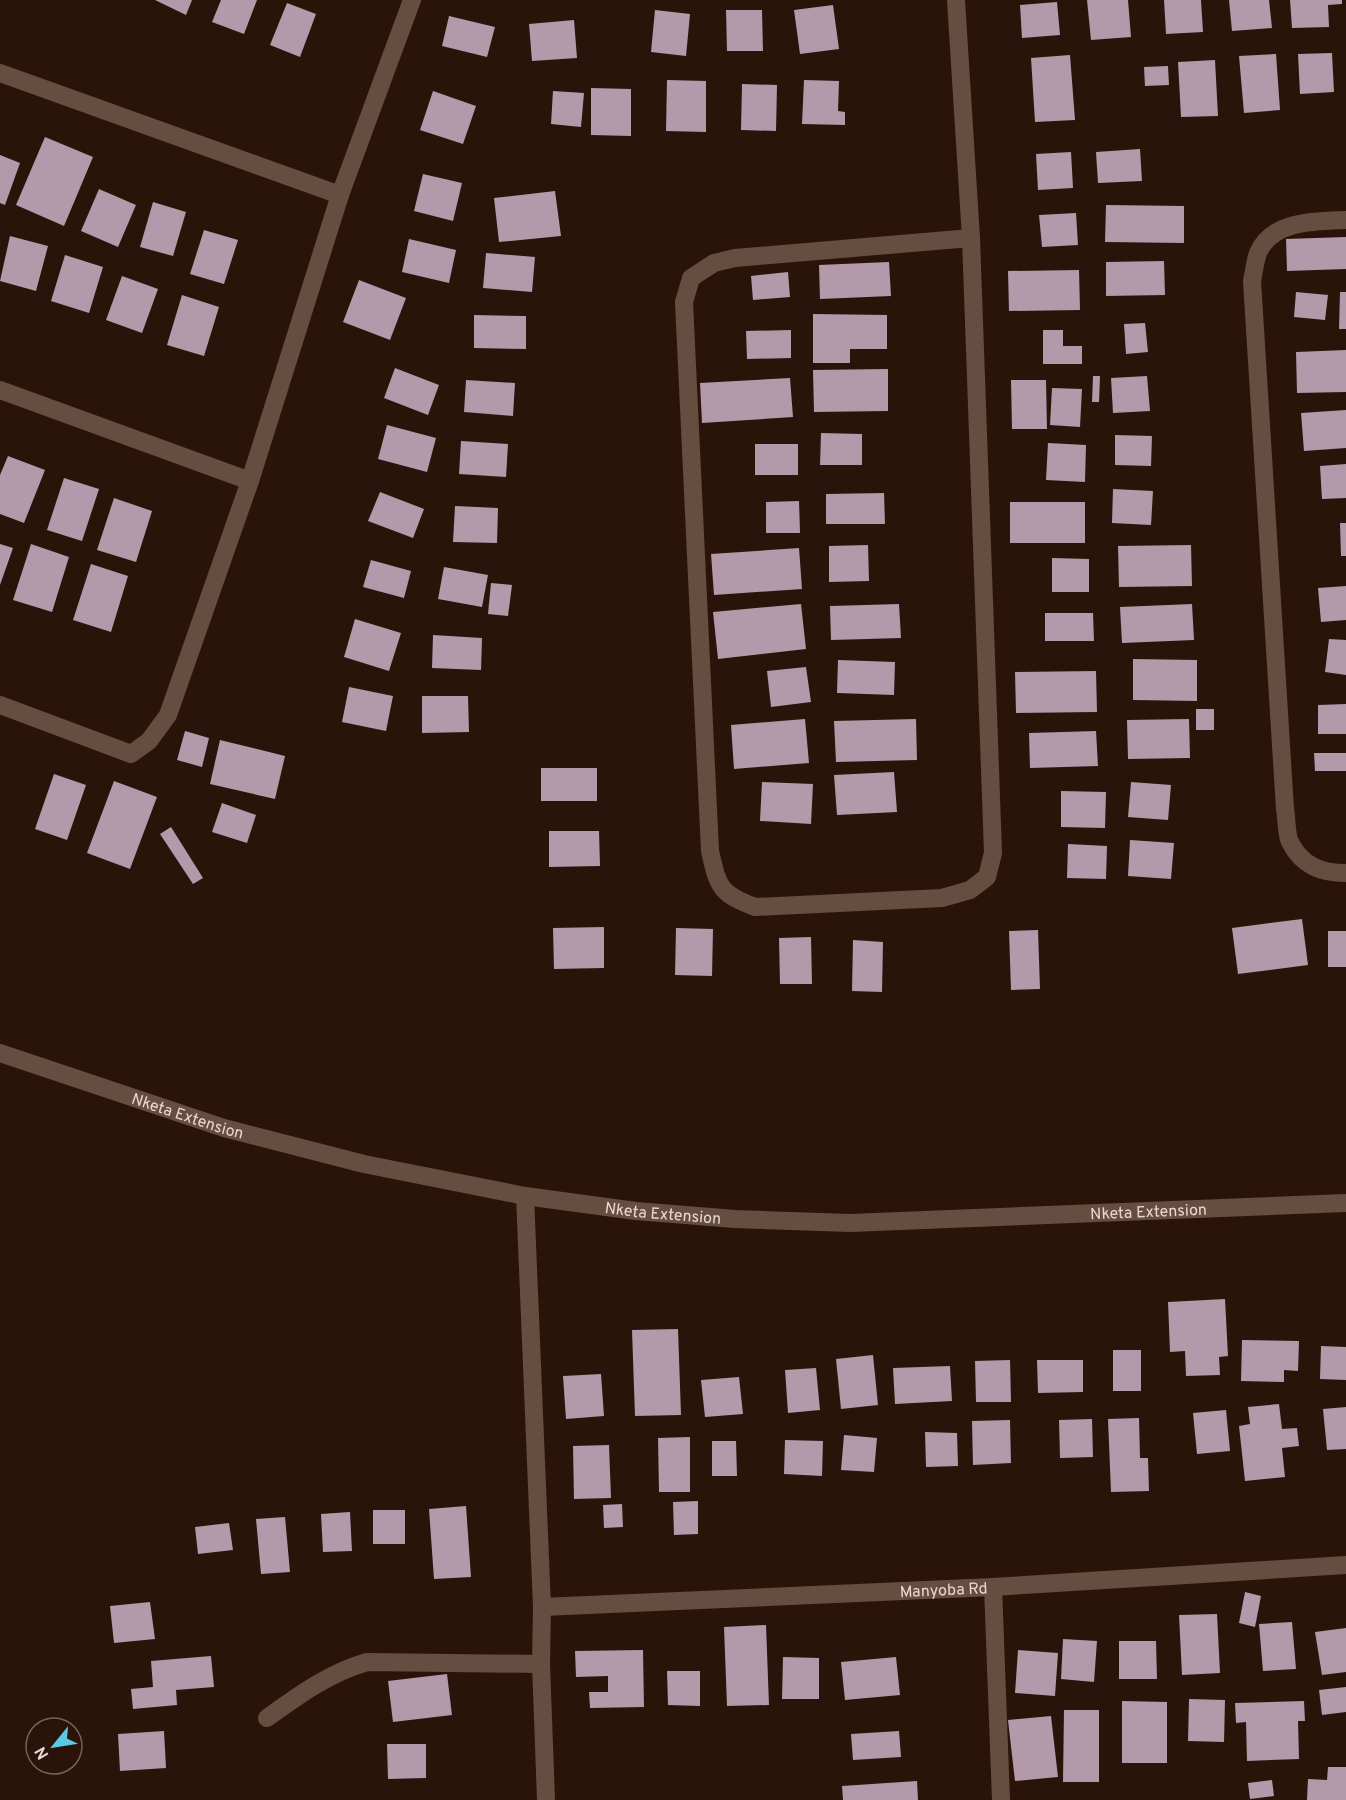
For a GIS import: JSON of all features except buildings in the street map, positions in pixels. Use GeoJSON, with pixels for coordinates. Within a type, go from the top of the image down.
{"type":"FeatureCollection","features":[{"type":"Feature","properties":{"kind":"street"},"geometry":{"type":"LineString","coordinates":[[0,705],[131,754],[148,741],[168,715],[250,480],[340,195],[412,0]]}},
{"type":"Feature","properties":{"kind":"street"},"geometry":{"type":"LineString","coordinates":[[956,0],[971,238],[993,853],[987,877],[970,890],[942,898],[755,907],[733,898],[716,880],[710,851],[684,302],[691,278],[714,262],[735,258],[971,238]]}},
{"type":"Feature","properties":{"kind":"street"},"geometry":{"type":"LineString","coordinates":[[0,73],[340,195]]}},
{"type":"Feature","properties":{"kind":"street"},"geometry":{"type":"LineString","coordinates":[[1346,220],[1306,222],[1275,233],[1259,252],[1252,281],[1285,809],[1289,841],[1306,864],[1328,873],[1346,873]]}},
{"type":"Feature","properties":{"kind":"street"},"geometry":{"type":"LineString","coordinates":[[0,390],[250,480]]}},
{"type":"Feature","properties":{"kind":"street","name":"Nketa Extension"},"geometry":{"type":"LineString","coordinates":[[0,1053],[224,1128],[364,1164],[525,1196],[636,1211],[735,1219],[850,1223],[1346,1203]]}},
{"type":"Feature","properties":{"kind":"street"},"geometry":{"type":"LineString","coordinates":[[525,1196],[542,1607],[541,1664],[546,1800]]}},
{"type":"Feature","properties":{"kind":"street","name":"Manyoba Rd"},"geometry":{"type":"LineString","coordinates":[[542,1607],[993,1587],[1346,1565]]}},
{"type":"Feature","properties":{"kind":"street"},"geometry":{"type":"LineString","coordinates":[[993,1587],[1000,1800]]}},
{"type":"Feature","properties":{"kind":"street"},"geometry":{"type":"LineString","coordinates":[[267,1718],[321,1680],[345,1668],[367,1662],[541,1664]]}}]}
